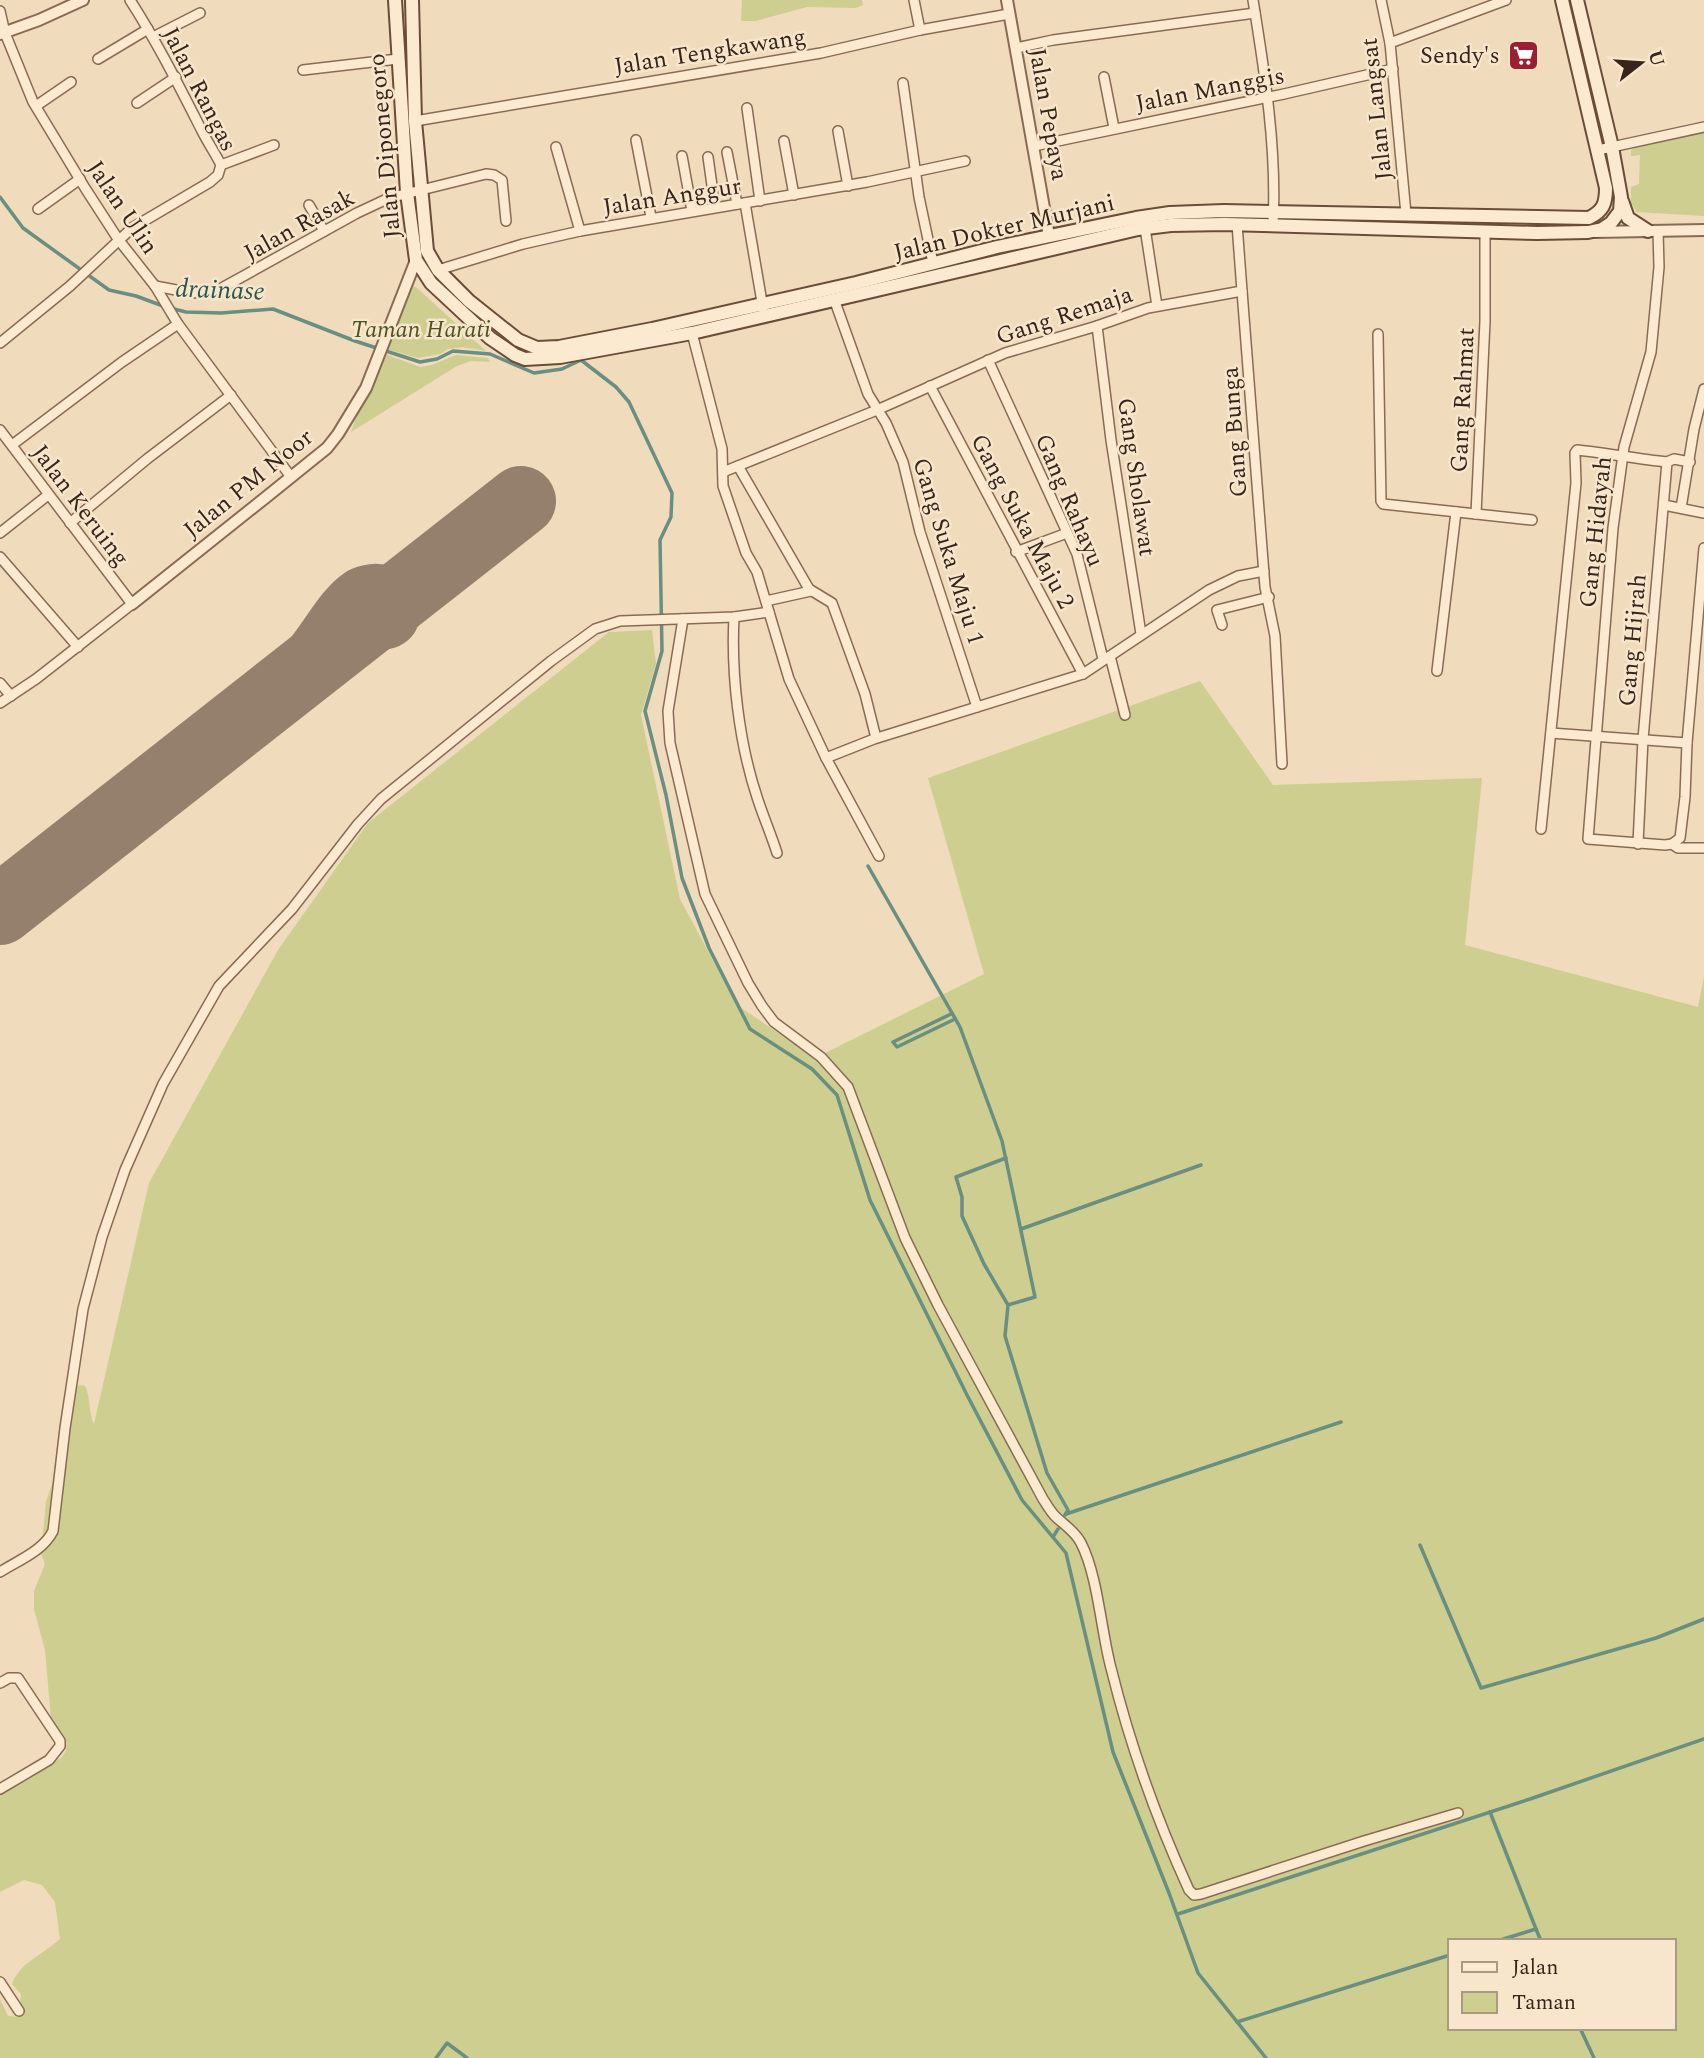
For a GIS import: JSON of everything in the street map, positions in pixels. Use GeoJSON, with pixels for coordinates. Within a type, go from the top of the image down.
{"type":"FeatureCollection","features":[{"type":"Feature","properties":{"kind":"main road","name":"Jalan Diponegoro"},"geometry":{"type":"LineString","coordinates":[[395,0],[407,193],[416,260],[431,283]]}},
{"type":"Feature","properties":{"kind":"main road","name":"Jalan Diponegoro"},"geometry":{"type":"LineString","coordinates":[[412,0],[415,121],[421,190],[427,251],[438,270]]}},
{"type":"Feature","properties":{"kind":"main road"},"geometry":{"type":"LineString","coordinates":[[1562,0],[1598,150]]}},
{"type":"Feature","properties":{"kind":"main road"},"geometry":{"type":"LineString","coordinates":[[1577,0],[1612,147],[1621,197],[1628,218],[1653,230]]}},
{"type":"Feature","properties":{"kind":"main road","name":"Jalan Dokter Murjani"},"geometry":{"type":"LineString","coordinates":[[431,283],[490,338],[515,355],[534,360],[559,352],[1145,228],[1237,224],[1273,219],[1406,214],[1589,218],[1604,208],[1606,201],[1598,150]]}},
{"type":"Feature","properties":{"kind":"main road","name":"Jalan Dokter Murjani"},"geometry":{"type":"LineString","coordinates":[[625,340],[692,332],[764,309],[834,299],[933,263],[1049,236],[1170,213],[1444,230],[1588,232],[1602,229],[1611,223],[1620,211],[1621,197]]}},
{"type":"Feature","properties":{"kind":"main road"},"geometry":{"type":"LineString","coordinates":[[1444,215],[1444,230]]}},
{"type":"Feature","properties":{"kind":"main road","name":"Jalan Dokter Murjani"},"geometry":{"type":"LineString","coordinates":[[438,270],[469,301],[518,340],[537,348],[559,352]]}},
{"type":"Feature","properties":{"kind":"street"},"geometry":{"type":"LineString","coordinates":[[3,34],[83,0]]}},
{"type":"Feature","properties":{"kind":"street","name":"Jalan Rangas"},"geometry":{"type":"LineString","coordinates":[[0,343],[70,286],[132,228],[218,175],[221,165],[176,77],[130,0]]}},
{"type":"Feature","properties":{"kind":"street"},"geometry":{"type":"LineString","coordinates":[[914,0],[920,30]]}},
{"type":"Feature","properties":{"kind":"street","name":"Jalan Pepaya"},"geometry":{"type":"LineString","coordinates":[[1007,0],[1049,236]]}},
{"type":"Feature","properties":{"kind":"street"},"geometry":{"type":"LineString","coordinates":[[1252,0],[1268,97],[1273,219]]}},
{"type":"Feature","properties":{"kind":"street","name":"Jalan Langsat"},"geometry":{"type":"LineString","coordinates":[[1381,0],[1390,43],[1406,214]]}},
{"type":"Feature","properties":{"kind":"street"},"geometry":{"type":"LineString","coordinates":[[1390,43],[1506,0]]}},
{"type":"Feature","properties":{"kind":"street","name":"Jalan Ulin"},"geometry":{"type":"LineString","coordinates":[[0,10],[3,34],[36,106],[80,179],[118,239],[155,286],[178,324],[291,477]]}},
{"type":"Feature","properties":{"kind":"street"},"geometry":{"type":"LineString","coordinates":[[98,60],[150,33],[200,13]]}},
{"type":"Feature","properties":{"kind":"street"},"geometry":{"type":"LineString","coordinates":[[1016,48],[1053,40],[1255,13]]}},
{"type":"Feature","properties":{"kind":"street","name":"Jalan Tengkawang"},"geometry":{"type":"LineString","coordinates":[[415,121],[821,52],[1009,14]]}},
{"type":"Feature","properties":{"kind":"street"},"geometry":{"type":"LineString","coordinates":[[303,69],[398,59]]}},
{"type":"Feature","properties":{"kind":"street","name":"Jalan Manggis"},"geometry":{"type":"LineString","coordinates":[[1034,146],[1393,69]]}},
{"type":"Feature","properties":{"kind":"street"},"geometry":{"type":"LineString","coordinates":[[137,103],[176,77]]}},
{"type":"Feature","properties":{"kind":"street"},"geometry":{"type":"LineString","coordinates":[[1104,77],[1114,128]]}},
{"type":"Feature","properties":{"kind":"street"},"geometry":{"type":"LineString","coordinates":[[36,106],[71,82]]}},
{"type":"Feature","properties":{"kind":"street"},"geometry":{"type":"LineString","coordinates":[[903,83],[915,171],[933,263]]}},
{"type":"Feature","properties":{"kind":"street"},"geometry":{"type":"LineString","coordinates":[[747,108],[760,201]]}},
{"type":"Feature","properties":{"kind":"street"},"geometry":{"type":"LineString","coordinates":[[1598,150],[1704,127]]}},
{"type":"Feature","properties":{"kind":"street"},"geometry":{"type":"LineString","coordinates":[[838,131],[848,186]]}},
{"type":"Feature","properties":{"kind":"street"},"geometry":{"type":"LineString","coordinates":[[636,140],[650,217]]}},
{"type":"Feature","properties":{"kind":"street"},"geometry":{"type":"LineString","coordinates":[[784,141],[794,195]]}},
{"type":"Feature","properties":{"kind":"street"},"geometry":{"type":"LineString","coordinates":[[221,165],[274,145]]}},
{"type":"Feature","properties":{"kind":"street"},"geometry":{"type":"LineString","coordinates":[[556,147],[580,231]]}},
{"type":"Feature","properties":{"kind":"street"},"geometry":{"type":"LineString","coordinates":[[727,152],[764,309]]}},
{"type":"Feature","properties":{"kind":"street"},"geometry":{"type":"LineString","coordinates":[[682,156],[692,211]]}},
{"type":"Feature","properties":{"kind":"street"},"geometry":{"type":"LineString","coordinates":[[708,157],[715,208]]}},
{"type":"Feature","properties":{"kind":"street","name":"Jalan Anggur"},"geometry":{"type":"LineString","coordinates":[[438,270],[523,244],[580,231],[650,217],[848,186],[965,160]]}},
{"type":"Feature","properties":{"kind":"street","name":"Jalan Rasak"},"geometry":{"type":"LineString","coordinates":[[155,286],[192,293],[220,289],[368,208],[407,193],[486,174],[502,180],[506,220]]}},
{"type":"Feature","properties":{"kind":"street"},"geometry":{"type":"LineString","coordinates":[[38,209],[80,179]]}},
{"type":"Feature","properties":{"kind":"street"},"geometry":{"type":"LineString","coordinates":[[309,205],[324,231]]}},
{"type":"Feature","properties":{"kind":"street","name":"Gang Bunga"},"geometry":{"type":"LineString","coordinates":[[1237,224],[1264,571],[1275,636],[1282,764]]}},
{"type":"Feature","properties":{"kind":"street","name":"Gang Remaja"},"geometry":{"type":"LineString","coordinates":[[723,472],[877,410],[1005,353],[1157,306],[1145,228]]}},
{"type":"Feature","properties":{"kind":"street","name":"Gang Hidayah"},"geometry":{"type":"LineString","coordinates":[[1638,844],[1590,840],[1587,836],[1606,601],[1623,458],[1651,352],[1659,267],[1653,230]]}},
{"type":"Feature","properties":{"kind":"street","name":"Jalan Dokter Murjani"},"geometry":{"type":"LineString","coordinates":[[1588,232],[1704,230]]}},
{"type":"Feature","properties":{"kind":"street","name":"Gang Rahmat"},"geometry":{"type":"LineString","coordinates":[[1476,514],[1485,321],[1485,231]]}},
{"type":"Feature","properties":{"kind":"street","name":"Jalan PM Noor"},"geometry":{"type":"LineString","coordinates":[[132,604],[291,477],[327,447],[338,434],[366,388],[416,260]]}},
{"type":"Feature","properties":{"kind":"street"},"geometry":{"type":"LineString","coordinates":[[1157,306],[1242,290]]}},
{"type":"Feature","properties":{"kind":"street","name":"Gang Suka Maju 1"},"geometry":{"type":"LineString","coordinates":[[834,299],[858,368],[903,462],[920,532],[977,707]]}},
{"type":"Feature","properties":{"kind":"street"},"geometry":{"type":"LineString","coordinates":[[12,445],[122,362],[178,324]]}},
{"type":"Feature","properties":{"kind":"street","name":"Gang Sholawat"},"geometry":{"type":"LineString","coordinates":[[1097,326],[1111,440],[1141,634]]}},
{"type":"Feature","properties":{"kind":"street"},"geometry":{"type":"LineString","coordinates":[[692,332],[722,449],[723,486],[728,504],[746,553],[757,572],[789,679],[826,758],[879,856]]}},
{"type":"Feature","properties":{"kind":"street"},"geometry":{"type":"LineString","coordinates":[[1378,334],[1381,501],[1384,504],[1532,520]]}},
{"type":"Feature","properties":{"kind":"street","name":"Gang Rahayu"},"geometry":{"type":"LineString","coordinates":[[988,360],[1083,574],[1125,715]]}},
{"type":"Feature","properties":{"kind":"street","name":"Gang Suka Maju 2"},"geometry":{"type":"LineString","coordinates":[[930,386],[1083,674]]}},
{"type":"Feature","properties":{"kind":"street"},"geometry":{"type":"LineString","coordinates":[[1681,508],[1694,429],[1704,389]]}},
{"type":"Feature","properties":{"kind":"street"},"geometry":{"type":"LineString","coordinates":[[70,523],[231,394]]}},
{"type":"Feature","properties":{"kind":"street","name":"Jalan Keruing"},"geometry":{"type":"LineString","coordinates":[[0,430],[132,604]]}},
{"type":"Feature","properties":{"kind":"street"},"geometry":{"type":"LineString","coordinates":[[1541,829],[1576,483],[1575,453],[1577,450],[1623,458],[1667,462],[1674,459],[1690,463]]}},
{"type":"Feature","properties":{"kind":"street","name":"Gang Hijrah"},"geometry":{"type":"LineString","coordinates":[[1638,844],[1643,739],[1667,462]]}},
{"type":"Feature","properties":{"kind":"street"},"geometry":{"type":"LineString","coordinates":[[738,466],[811,591],[832,603],[865,694],[876,738]]}},
{"type":"Feature","properties":{"kind":"street"},"geometry":{"type":"LineString","coordinates":[[0,533],[48,495]]}},
{"type":"Feature","properties":{"kind":"street"},"geometry":{"type":"LineString","coordinates":[[1664,505],[1704,513]]}},
{"type":"Feature","properties":{"kind":"street"},"geometry":{"type":"LineString","coordinates":[[1437,671],[1456,512]]}},
{"type":"Feature","properties":{"kind":"street"},"geometry":{"type":"LineString","coordinates":[[1016,552],[1067,533]]}},
{"type":"Feature","properties":{"kind":"street"},"geometry":{"type":"LineString","coordinates":[[1672,844],[1679,838],[1685,797],[1687,743],[1699,663],[1704,548]]}},
{"type":"Feature","properties":{"kind":"street"},"geometry":{"type":"LineString","coordinates":[[0,557],[78,647]]}},
{"type":"Feature","properties":{"kind":"street"},"geometry":{"type":"LineString","coordinates":[[826,758],[876,738],[1083,674],[1209,590],[1238,576],[1264,571]]}},
{"type":"Feature","properties":{"kind":"street"},"geometry":{"type":"LineString","coordinates":[[766,601],[811,591]]}},
{"type":"Feature","properties":{"kind":"street"},"geometry":{"type":"LineString","coordinates":[[1222,625],[1217,610],[1269,597]]}},
{"type":"Feature","properties":{"kind":"street"},"geometry":{"type":"LineString","coordinates":[[0,704],[132,604]]}},
{"type":"Feature","properties":{"kind":"street"},"geometry":{"type":"LineString","coordinates":[[2,1570],[34,1552],[49,1539],[53,1531],[83,1309],[102,1237],[125,1170],[163,1084],[219,985],[292,909],[358,824],[381,799],[551,661],[595,629],[620,621],[734,617],[769,612]]}},
{"type":"Feature","properties":{"kind":"street"},"geometry":{"type":"LineString","coordinates":[[734,617],[732,657],[742,729],[757,796],[777,853]]}},
{"type":"Feature","properties":{"kind":"street"},"geometry":{"type":"LineString","coordinates":[[683,619],[668,711],[670,743],[705,894],[762,1006],[775,1022],[821,1057],[848,1087],[905,1238],[938,1305],[1043,1499],[1081,1544],[1095,1589],[1110,1665],[1128,1734],[1143,1780],[1189,1890],[1194,1895],[1201,1894],[1458,1813]]}},
{"type":"Feature","properties":{"kind":"street"},"geometry":{"type":"LineString","coordinates":[[0,683],[11,696]]}},
{"type":"Feature","properties":{"kind":"street"},"geometry":{"type":"LineString","coordinates":[[1551,733],[1687,743]]}},
{"type":"Feature","properties":{"kind":"street"},"geometry":{"type":"LineString","coordinates":[[1638,844],[1704,848]]}},
{"type":"Feature","properties":{"kind":"street"},"geometry":{"type":"LineString","coordinates":[[0,1683],[9,1678],[18,1678],[61,1746],[49,1760],[0,1789]]}},
{"type":"Feature","properties":{"kind":"street"},"geometry":{"type":"LineString","coordinates":[[0,1982],[19,2011]]}},
{"type":"Feature","properties":{"kind":"green space"},"geometry":{"type":"Polygon","coordinates":[[[742,0],[862,0],[863,5],[856,8],[807,7],[756,21],[741,21],[742,0]]]}},
{"type":"Feature","properties":{"kind":"green space"},"geometry":{"type":"Polygon","coordinates":[[[1704,131],[1704,216],[1637,212],[1631,203],[1631,187],[1639,184],[1640,155],[1631,156],[1631,150],[1704,131]]]}},
{"type":"Feature","properties":{"kind":"green space","name":"Taman Harati"},"geometry":{"type":"Polygon","coordinates":[[[413,286],[486,351],[463,347],[418,358],[383,348],[413,286]]]}},
{"type":"Feature","properties":{"kind":"green space"},"geometry":{"type":"Polygon","coordinates":[[[385,354],[420,367],[456,355],[488,358],[490,362],[471,361],[457,366],[351,432],[385,354]]]}},
{"type":"Feature","properties":{"kind":"green space"},"geometry":{"type":"Polygon","coordinates":[[[652,630],[656,664],[641,715],[680,899],[737,1005],[815,1058],[984,974],[928,778],[1200,681],[1273,785],[1482,778],[1465,945],[1698,1007],[1704,977],[1704,2058],[0,2058],[0,1999],[8,2016],[19,2017],[21,1994],[12,1984],[16,1976],[26,1964],[60,1939],[55,1902],[42,1885],[24,1880],[0,1892],[0,1793],[61,1758],[66,1751],[64,1741],[51,1718],[45,1650],[34,1609],[34,1591],[45,1564],[41,1554],[46,1502],[52,1484],[63,1401],[67,1392],[80,1385],[85,1386],[94,1424],[149,1183],[278,950],[368,823],[609,632],[652,630]]]}},
{"type":"Feature","properties":{"kind":"waterway","name":"drainase"},"geometry":{"type":"LineString","coordinates":[[0,197],[23,228],[109,290],[163,306]]}},
{"type":"Feature","properties":{"kind":"waterway"},"geometry":{"type":"LineString","coordinates":[[170,308],[186,312],[221,313],[273,309],[355,341],[420,362],[437,359],[453,351],[490,354],[534,373],[562,369],[581,360],[616,387],[629,402],[672,493],[671,517],[660,540],[662,651],[645,711],[666,795],[682,878],[709,948],[750,1029],[812,1069],[837,1095],[870,1200],[967,1395],[1022,1500],[1066,1553],[1113,1752],[1198,1973],[1266,2058]]}},
{"type":"Feature","properties":{"kind":"waterway"},"geometry":{"type":"LineString","coordinates":[[868,866],[960,1027],[1002,1141],[1035,1297],[1008,1305],[1005,1336],[1047,1473],[1068,1510],[1065,1515]]}},
{"type":"Feature","properties":{"kind":"waterway"},"geometry":{"type":"LineString","coordinates":[[951,1014],[893,1042],[897,1047],[955,1019]]}},
{"type":"Feature","properties":{"kind":"waterway"},"geometry":{"type":"LineString","coordinates":[[1006,1158],[956,1177],[962,1197],[962,1216],[984,1264],[1008,1305]]}},
{"type":"Feature","properties":{"kind":"waterway"},"geometry":{"type":"LineString","coordinates":[[1021,1229],[1201,1165]]}},
{"type":"Feature","properties":{"kind":"waterway"},"geometry":{"type":"LineString","coordinates":[[1066,1514],[1341,1422]]}},
{"type":"Feature","properties":{"kind":"waterway"},"geometry":{"type":"LineString","coordinates":[[1053,1537],[1058,1529]]}},
{"type":"Feature","properties":{"kind":"waterway"},"geometry":{"type":"LineString","coordinates":[[1420,1545],[1481,1688],[1656,1638],[1704,1619]]}},
{"type":"Feature","properties":{"kind":"waterway"},"geometry":{"type":"LineString","coordinates":[[1178,1914],[1704,1739]]}},
{"type":"Feature","properties":{"kind":"waterway"},"geometry":{"type":"LineString","coordinates":[[1490,1812],[1536,1929],[1504,1939]]}},
{"type":"Feature","properties":{"kind":"waterway"},"geometry":{"type":"LineString","coordinates":[[1536,1929],[1540,1939]]}},
{"type":"Feature","properties":{"kind":"waterway"},"geometry":{"type":"LineString","coordinates":[[1237,2022],[1448,1956]]}},
{"type":"Feature","properties":{"kind":"waterway"},"geometry":{"type":"LineString","coordinates":[[1581,2030],[1594,2058]]}},
{"type":"Feature","properties":{"kind":"waterway"},"geometry":{"type":"LineString","coordinates":[[436,2058],[447,2043],[467,2058]]}},
{"type":"Feature","properties":{"kind":"taxiway"},"geometry":{"type":"LineString","coordinates":[[253,711],[346,589],[359,581],[373,578],[393,584],[402,594],[406,605],[406,617],[401,627],[391,634],[375,636],[355,631]]}},
{"type":"Feature","properties":{"kind":"runway"},"geometry":{"type":"LineString","coordinates":[[0,910],[521,501]]}},
{"type":"Feature","properties":{"kind":"place","name":"Sendy's"},"geometry":{"type":"Point","coordinates":[1523,55]}}]}
